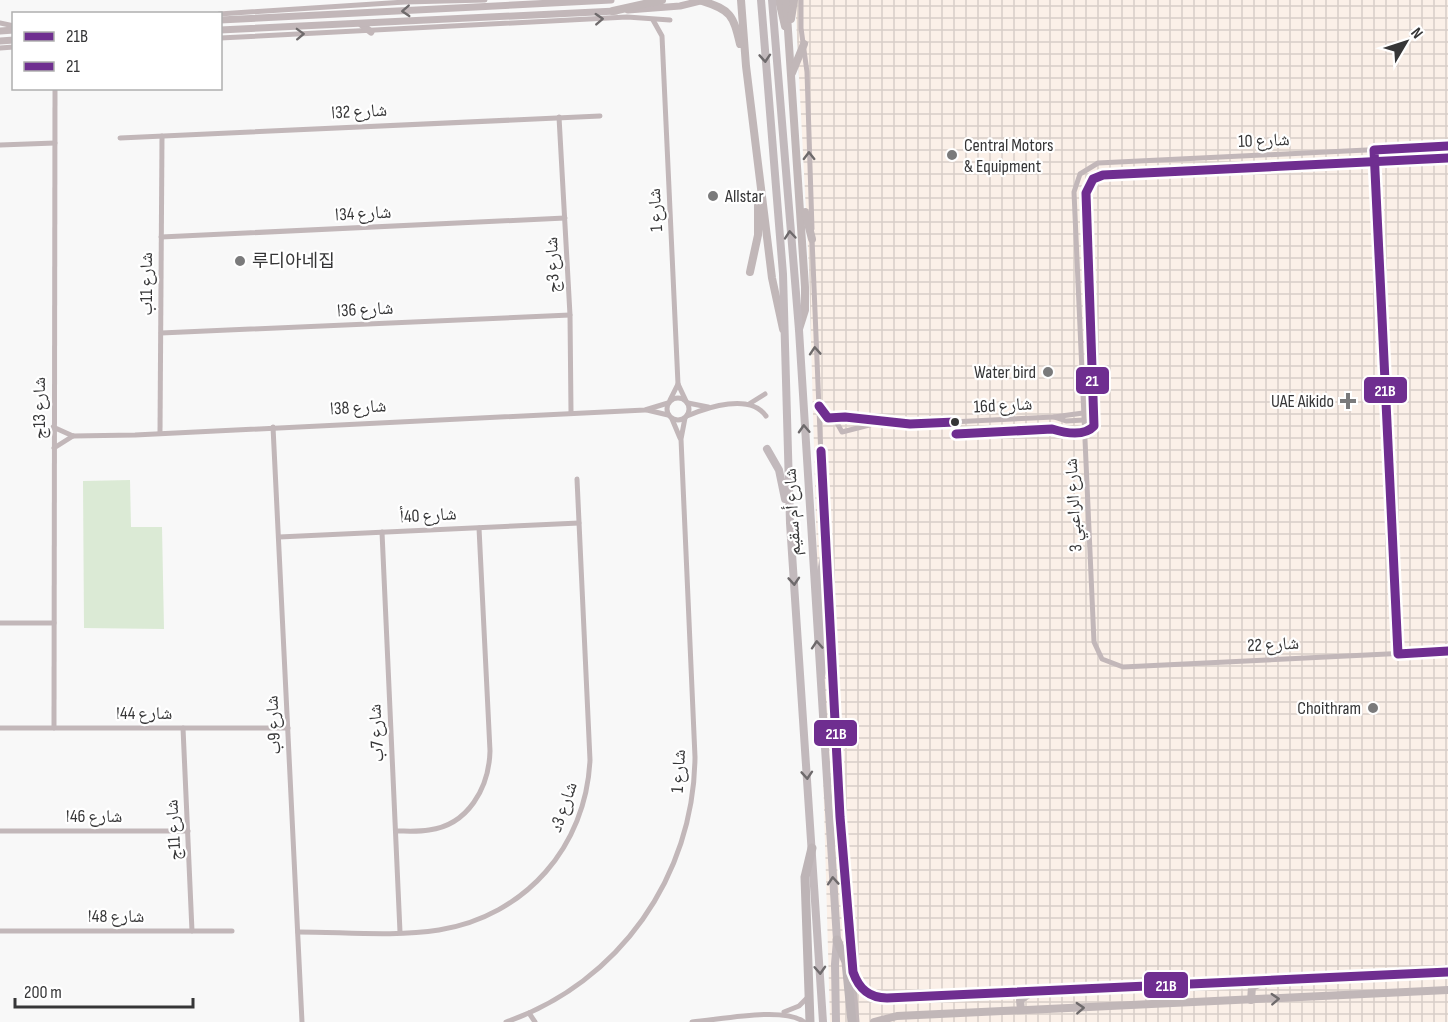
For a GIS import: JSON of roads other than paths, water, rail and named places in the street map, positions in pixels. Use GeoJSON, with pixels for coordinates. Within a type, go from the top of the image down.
{"type":"FeatureCollection","features":[{"type":"Feature","properties":{"kind":"highway"},"geometry":{"type":"LineString","coordinates":[[810,1022],[805,877],[812,848]]}},
{"type":"Feature","properties":{"kind":"highway"},"geometry":{"type":"LineString","coordinates":[[836,943],[843,964],[847,1022]]}},
{"type":"Feature","properties":{"kind":"highway"},"geometry":{"type":"LineString","coordinates":[[836,943],[846,962],[852,1022]]}},
{"type":"Feature","properties":{"kind":"main road"},"geometry":{"type":"LineString","coordinates":[[613,11],[662,0]]}},
{"type":"Feature","properties":{"kind":"main road"},"geometry":{"type":"LineString","coordinates":[[703,0],[722,7],[732,16],[746,66]]}},
{"type":"Feature","properties":{"kind":"main road"},"geometry":{"type":"LineString","coordinates":[[741,0],[746,66],[773,290],[785,336]]}},
{"type":"Feature","properties":{"kind":"main road"},"geometry":{"type":"LineString","coordinates":[[742,9],[750,0]]}},
{"type":"Feature","properties":{"kind":"main road","name":"شارع أم سقيم"},"geometry":{"type":"LineString","coordinates":[[761,0],[783,274],[790,522],[823,1022]]}},
{"type":"Feature","properties":{"kind":"main road","name":"شارع أم سقيم"},"geometry":{"type":"LineString","coordinates":[[772,0],[780,124],[799,330],[836,943],[837,1022]]}},
{"type":"Feature","properties":{"kind":"main road"},"geometry":{"type":"LineString","coordinates":[[779,0],[788,33]]}},
{"type":"Feature","properties":{"kind":"main road"},"geometry":{"type":"LineString","coordinates":[[786,0],[801,200],[805,304],[799,330]]}},
{"type":"Feature","properties":{"kind":"main road"},"geometry":{"type":"LineString","coordinates":[[788,33],[794,0]]}},
{"type":"Feature","properties":{"kind":"main road"},"geometry":{"type":"LineString","coordinates":[[792,75],[804,44]]}},
{"type":"Feature","properties":{"kind":"main road"},"geometry":{"type":"LineString","coordinates":[[750,272],[758,235],[760,182]]}},
{"type":"Feature","properties":{"kind":"main road"},"geometry":{"type":"LineString","coordinates":[[801,200],[812,239]]}},
{"type":"Feature","properties":{"kind":"main road"},"geometry":{"type":"LineString","coordinates":[[767,449],[781,475],[790,522]]}},
{"type":"Feature","properties":{"kind":"main road"},"geometry":{"type":"LineString","coordinates":[[819,682],[826,653],[822,570],[825,553]]}},
{"type":"Feature","properties":{"kind":"main road"},"geometry":{"type":"LineString","coordinates":[[853,972],[860,988],[881,999],[1448,972]]}},
{"type":"Feature","properties":{"kind":"main road"},"geometry":{"type":"LineString","coordinates":[[1251,1000],[1254,986],[1271,981]]}},
{"type":"Feature","properties":{"kind":"main road"},"geometry":{"type":"LineString","coordinates":[[874,1022],[897,1016],[1448,990]]}},
{"type":"Feature","properties":{"kind":"main road"},"geometry":{"type":"LineString","coordinates":[[1021,1010],[1020,1000],[1035,992]]}},
{"type":"Feature","properties":{"kind":"street"},"geometry":{"type":"LineString","coordinates":[[222,14],[485,0]]}},
{"type":"Feature","properties":{"kind":"street"},"geometry":{"type":"LineString","coordinates":[[222,20],[611,0]]}},
{"type":"Feature","properties":{"kind":"street"},"geometry":{"type":"LineString","coordinates":[[222,30],[662,9],[703,0]]}},
{"type":"Feature","properties":{"kind":"street"},"geometry":{"type":"LineString","coordinates":[[801,0],[800,19],[807,65],[825,553],[840,817],[857,1022]]}},
{"type":"Feature","properties":{"kind":"street"},"geometry":{"type":"LineString","coordinates":[[222,38],[627,17],[651,19],[662,36]]}},
{"type":"Feature","properties":{"kind":"street","name":"شارع 1"},"geometry":{"type":"LineString","coordinates":[[651,19],[670,20],[662,36],[678,384],[687,402]]}},
{"type":"Feature","properties":{"kind":"street"},"geometry":{"type":"LineString","coordinates":[[361,24],[371,32]]}},
{"type":"Feature","properties":{"kind":"street"},"geometry":{"type":"LineString","coordinates":[[255,36],[268,27]]}},
{"type":"Feature","properties":{"kind":"street","name":"شارع 13ج"},"geometry":{"type":"LineString","coordinates":[[54,728],[55,90]]}},
{"type":"Feature","properties":{"kind":"street","name":"شارع 32ا"},"geometry":{"type":"LineString","coordinates":[[120,138],[600,116]]}},
{"type":"Feature","properties":{"kind":"street","name":"شارع 3ج"},"geometry":{"type":"LineString","coordinates":[[559,117],[570,315],[571,412]]}},
{"type":"Feature","properties":{"kind":"street","name":"شارع 11ب"},"geometry":{"type":"LineString","coordinates":[[160,432],[162,136]]}},
{"type":"Feature","properties":{"kind":"street"},"geometry":{"type":"LineString","coordinates":[[0,145],[55,142]]}},
{"type":"Feature","properties":{"kind":"street","name":"شارع 10"},"geometry":{"type":"LineString","coordinates":[[1083,171],[1102,163],[1448,146]]}},
{"type":"Feature","properties":{"kind":"street","name":"شارع الراعبي 3"},"geometry":{"type":"LineString","coordinates":[[1083,171],[1076,180],[1074,192],[1094,642],[1102,659]]}},
{"type":"Feature","properties":{"kind":"street","name":"شارع 34ا"},"geometry":{"type":"LineString","coordinates":[[161,237],[566,218]]}},
{"type":"Feature","properties":{"kind":"street","name":"شارع 36ا"},"geometry":{"type":"LineString","coordinates":[[161,333],[570,315]]}},
{"type":"Feature","properties":{"kind":"street","name":"شارع 1"},"geometry":{"type":"LineString","coordinates":[[669,402],[678,384]]}},
{"type":"Feature","properties":{"kind":"street"},"geometry":{"type":"LineString","coordinates":[[748,404],[765,394]]}},
{"type":"Feature","properties":{"kind":"street"},"geometry":{"type":"LineString","coordinates":[[708,407],[678,420],[670,416],[669,402],[677,397],[708,407],[748,404],[760,408],[766,416]]}},
{"type":"Feature","properties":{"kind":"street","name":"شارع 38ا"},"geometry":{"type":"LineString","coordinates":[[645,410],[669,402]]}},
{"type":"Feature","properties":{"kind":"street"},"geometry":{"type":"LineString","coordinates":[[686,417],[687,402]]}},
{"type":"Feature","properties":{"kind":"street","name":"16d شارع"},"geometry":{"type":"LineString","coordinates":[[819,406],[828,418],[910,424],[1054,417],[1083,413]]}},
{"type":"Feature","properties":{"kind":"street","name":"شارع 38ا"},"geometry":{"type":"LineString","coordinates":[[53,427],[73,436],[571,412],[645,410],[670,416]]}},
{"type":"Feature","properties":{"kind":"street","name":"شارع 1"},"geometry":{"type":"LineString","coordinates":[[670,416],[681,440]]}},
{"type":"Feature","properties":{"kind":"street","name":"شارع 1"},"geometry":{"type":"LineString","coordinates":[[506,1022],[529,1013],[581,983],[630,937],[667,880],[687,824],[693,791],[695,758],[681,440],[686,417]]}},
{"type":"Feature","properties":{"kind":"street","name":"16d شارع"},"geometry":{"type":"LineString","coordinates":[[1054,417],[1066,421],[1084,420]]}},
{"type":"Feature","properties":{"kind":"street","name":"16d شارع"},"geometry":{"type":"LineString","coordinates":[[840,418],[837,423],[842,432],[882,421]]}},
{"type":"Feature","properties":{"kind":"street","name":"شارع 9ب"},"geometry":{"type":"LineString","coordinates":[[273,427],[302,1022]]}},
{"type":"Feature","properties":{"kind":"street","name":"شارع 38ا"},"geometry":{"type":"LineString","coordinates":[[54,448],[73,436]]}},
{"type":"Feature","properties":{"kind":"street","name":"شارع 3د"},"geometry":{"type":"LineString","coordinates":[[298,932],[400,932],[437,930],[461,925],[503,908],[544,875],[574,831],[584,802],[590,760],[577,479]]}},
{"type":"Feature","properties":{"kind":"street","name":"شارع 40أ"},"geometry":{"type":"LineString","coordinates":[[279,537],[579,523]]}},
{"type":"Feature","properties":{"kind":"street"},"geometry":{"type":"LineString","coordinates":[[396,831],[428,831],[457,819],[474,803],[488,773],[490,751],[479,528]]}},
{"type":"Feature","properties":{"kind":"street","name":"شارع 7ب"},"geometry":{"type":"LineString","coordinates":[[382,532],[400,932]]}},
{"type":"Feature","properties":{"kind":"street"},"geometry":{"type":"LineString","coordinates":[[0,623],[54,623]]}},
{"type":"Feature","properties":{"kind":"street","name":"شارع 22"},"geometry":{"type":"LineString","coordinates":[[1102,659],[1123,667],[1448,651]]}},
{"type":"Feature","properties":{"kind":"street","name":"شارع 44ا"},"geometry":{"type":"LineString","coordinates":[[0,728],[288,728]]}},
{"type":"Feature","properties":{"kind":"street","name":"شارع 11ج"},"geometry":{"type":"LineString","coordinates":[[183,728],[192,931]]}},
{"type":"Feature","properties":{"kind":"street","name":"شارع 46ا"},"geometry":{"type":"LineString","coordinates":[[0,831],[188,831]]}},
{"type":"Feature","properties":{"kind":"street","name":"شارع 48ا"},"geometry":{"type":"LineString","coordinates":[[0,931],[232,931]]}},
{"type":"Feature","properties":{"kind":"street"},"geometry":{"type":"LineString","coordinates":[[692,1022],[776,1014],[796,1009],[809,995]]}},
{"type":"Feature","properties":{"kind":"street"},"geometry":{"type":"LineString","coordinates":[[529,1013],[535,1022]]}},
{"type":"Feature","properties":{"kind":"street"},"geometry":{"type":"LineString","coordinates":[[776,1014],[792,1015],[804,1022]]}},
{"type":"Feature","properties":{"kind":"place","name":"Central Motors & Equipment"},"geometry":{"type":"Point","coordinates":[952,155]}},
{"type":"Feature","properties":{"kind":"place","name":"Allstar"},"geometry":{"type":"Point","coordinates":[713,196]}},
{"type":"Feature","properties":{"kind":"place","name":"루디아네집"},"geometry":{"type":"Point","coordinates":[240,261]}},
{"type":"Feature","properties":{"kind":"place","name":"Water bird"},"geometry":{"type":"Point","coordinates":[1048,372]}},
{"type":"Feature","properties":{"kind":"place","name":"UAE Aikido"},"geometry":{"type":"Point","coordinates":[1348,401]}},
{"type":"Feature","properties":{"kind":"place","name":"Choithram"},"geometry":{"type":"Point","coordinates":[1373,708]}}]}
